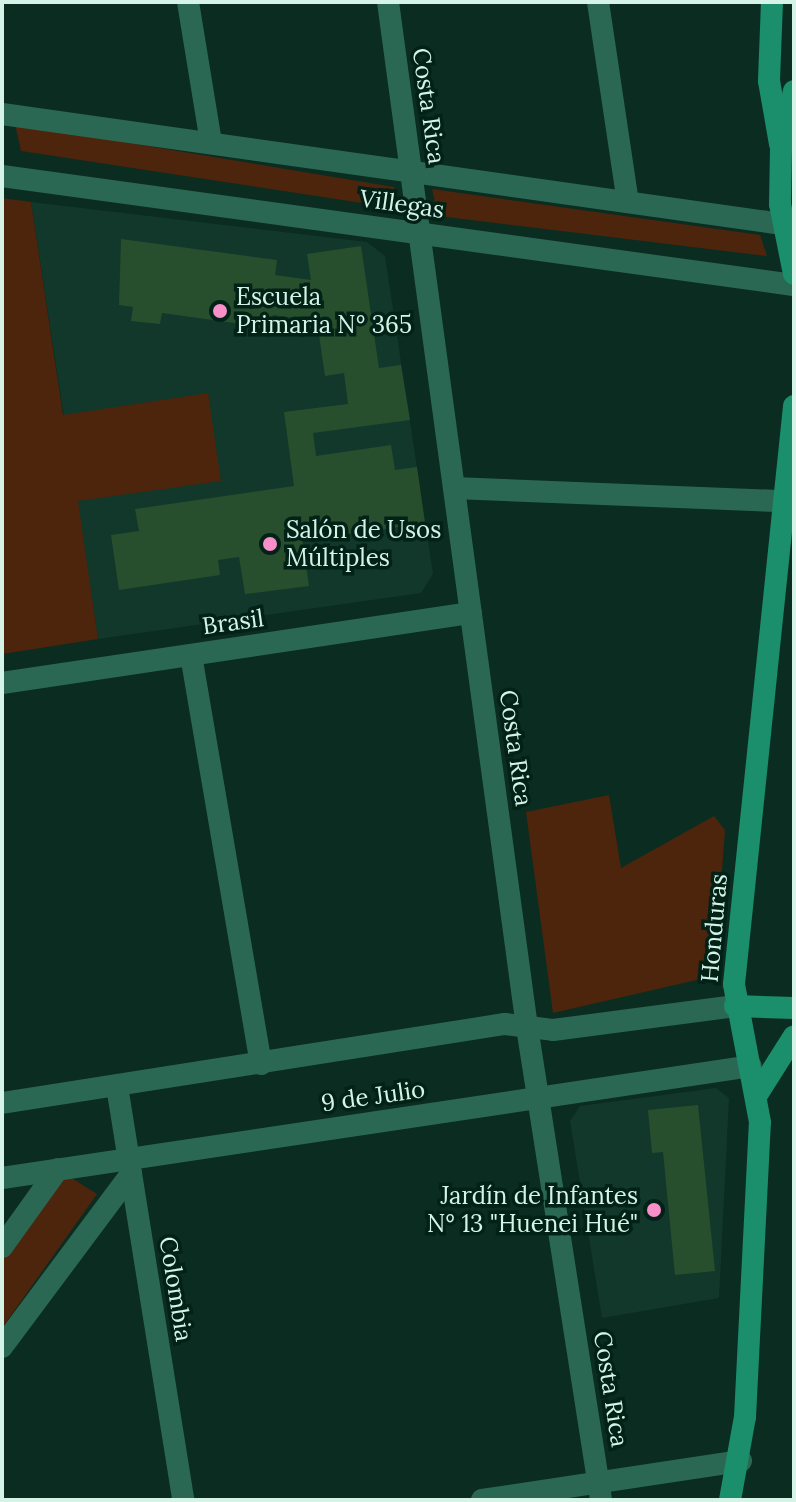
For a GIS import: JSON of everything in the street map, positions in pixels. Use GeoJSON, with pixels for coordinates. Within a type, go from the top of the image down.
{"type":"FeatureCollection","features":[{"type":"Feature","properties":{"kind":"main road"},"geometry":{"type":"LineString","coordinates":[[772,2],[769,81],[781,149],[782,224],[794,274]]}},
{"type":"Feature","properties":{"kind":"main road"},"geometry":{"type":"LineString","coordinates":[[781,149],[794,91]]}},
{"type":"Feature","properties":{"kind":"main road","name":"Honduras"},"geometry":{"type":"LineString","coordinates":[[730,1500],[741,1461],[758,1093],[735,1006],[794,406]]}},
{"type":"Feature","properties":{"kind":"main road"},"geometry":{"type":"LineString","coordinates":[[735,1006],[794,1008]]}},
{"type":"Feature","properties":{"kind":"main road"},"geometry":{"type":"LineString","coordinates":[[758,1093],[794,1036]]}},
{"type":"Feature","properties":{"kind":"street"},"geometry":{"type":"LineString","coordinates":[[188,2],[211,143]]}},
{"type":"Feature","properties":{"kind":"street","name":"Costa Rica"},"geometry":{"type":"LineString","coordinates":[[388,2],[527,1027],[600,1491]]}},
{"type":"Feature","properties":{"kind":"street"},"geometry":{"type":"LineString","coordinates":[[598,2],[628,202]]}},
{"type":"Feature","properties":{"kind":"street","name":"Villegas"},"geometry":{"type":"LineString","coordinates":[[2,114],[782,224]]}},
{"type":"Feature","properties":{"kind":"street","name":"Villegas"},"geometry":{"type":"LineString","coordinates":[[3,171],[794,285]]}},
{"type":"Feature","properties":{"kind":"street"},"geometry":{"type":"LineString","coordinates":[[454,488],[784,501]]}},
{"type":"Feature","properties":{"kind":"street","name":"Brasil"},"geometry":{"type":"LineString","coordinates":[[2,683],[471,613]]}},
{"type":"Feature","properties":{"kind":"street"},"geometry":{"type":"LineString","coordinates":[[191,655],[261,1064]]}},
{"type":"Feature","properties":{"kind":"street","name":"9 de Julio"},"geometry":{"type":"LineString","coordinates":[[2,1103],[527,1027],[735,1006]]}},
{"type":"Feature","properties":{"kind":"street","name":"9 de Julio"},"geometry":{"type":"LineString","coordinates":[[2,1178],[58,1169],[130,1166],[751,1066]]}},
{"type":"Feature","properties":{"kind":"street","name":"Colombia"},"geometry":{"type":"LineString","coordinates":[[117,1086],[183,1500]]}},
{"type":"Feature","properties":{"kind":"street"},"geometry":{"type":"LineString","coordinates":[[2,1347],[130,1166]]}},
{"type":"Feature","properties":{"kind":"street"},"geometry":{"type":"LineString","coordinates":[[2,1247],[58,1169]]}},
{"type":"Feature","properties":{"kind":"street"},"geometry":{"type":"LineString","coordinates":[[482,1500],[600,1491],[741,1461]]}},
{"type":"Feature","properties":{"kind":"shaded area"},"geometry":{"type":"Polygon","coordinates":[[[15,124],[394,187],[395,208],[21,151],[15,124]]]}},
{"type":"Feature","properties":{"kind":"shaded area"},"geometry":{"type":"Polygon","coordinates":[[[432,189],[760,235],[767,256],[438,216],[432,189]]]}},
{"type":"Feature","properties":{"kind":"shaded area"},"geometry":{"type":"Polygon","coordinates":[[[2,198],[31,202],[63,415],[208,393],[221,481],[78,501],[98,639],[2,654],[2,198]]]}},
{"type":"Feature","properties":{"kind":"shaded area"},"geometry":{"type":"Polygon","coordinates":[[[31,202],[367,242],[385,256],[433,574],[421,593],[98,639],[31,202]]]}},
{"type":"Feature","properties":{"kind":"shaded area"},"geometry":{"type":"Polygon","coordinates":[[[609,795],[621,868],[714,816],[725,830],[714,976],[553,1013],[526,812],[609,795]]]}},
{"type":"Feature","properties":{"kind":"shaded area","name":"Jardín de Infantes N° 13 \"Huenei Hué\""},"geometry":{"type":"Polygon","coordinates":[[[716,1088],[729,1098],[719,1298],[602,1318],[570,1121],[580,1106],[716,1088]]]}},
{"type":"Feature","properties":{"kind":"shaded area"},"geometry":{"type":"Polygon","coordinates":[[[64,1173],[97,1194],[2,1328],[2,1257],[64,1173]]]}},
{"type":"Feature","properties":{"kind":"building"},"geometry":{"type":"Polygon","coordinates":[[[121,239],[277,260],[275,275],[311,280],[307,254],[361,246],[379,368],[401,365],[410,420],[313,433],[316,456],[391,445],[395,470],[417,467],[425,523],[326,538],[324,527],[301,531],[309,586],[245,594],[239,557],[218,560],[220,575],[119,590],[111,535],[139,531],[135,509],[294,486],[284,412],[348,404],[344,373],[325,376],[317,321],[273,315],[271,328],[162,313],[160,324],[131,321],[133,307],[119,305],[121,239]]]}},
{"type":"Feature","properties":{"kind":"building"},"geometry":{"type":"Polygon","coordinates":[[[698,1105],[715,1271],[675,1275],[663,1152],[652,1153],[648,1110],[698,1105]]]}},
{"type":"Feature","properties":{"kind":"place","name":"Escuela Primaria N° 365"},"geometry":{"type":"Point","coordinates":[220,311]}},
{"type":"Feature","properties":{"kind":"place","name":"Salón de Usos Múltiples"},"geometry":{"type":"Point","coordinates":[270,544]}},
{"type":"Feature","properties":{"kind":"place","name":"Jardín de Infantes N° 13 \"Huenei Hué\""},"geometry":{"type":"Point","coordinates":[654,1210]}}]}
